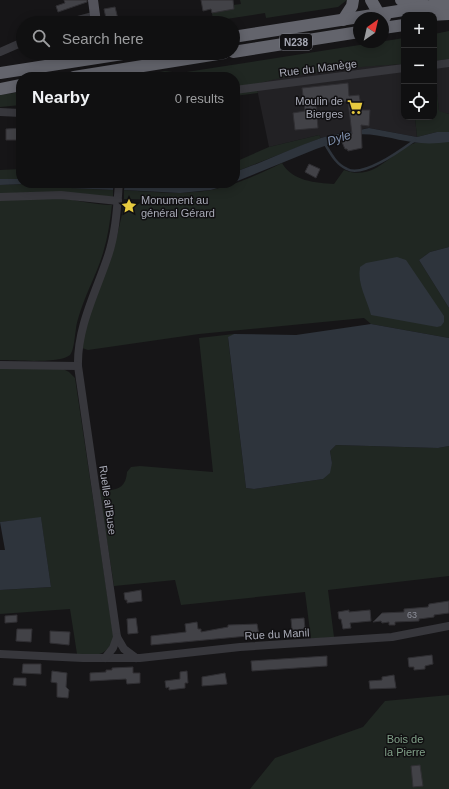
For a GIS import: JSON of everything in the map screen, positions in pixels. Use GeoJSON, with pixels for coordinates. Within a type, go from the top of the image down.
{"type":"FeatureCollection","features":[{"type":"Feature","properties":{"kind":"highway"},"geometry":{"type":"LineString","coordinates":[[343,20],[352,6],[353,0]]}},
{"type":"Feature","properties":{"kind":"highway"},"geometry":{"type":"LineString","coordinates":[[371,0],[378,12]]}},
{"type":"Feature","properties":{"kind":"highway"},"geometry":{"type":"LineString","coordinates":[[401,0],[409,2],[431,0]]}},
{"type":"Feature","properties":{"kind":"highway"},"geometry":{"type":"LineString","coordinates":[[440,0],[449,3]]}},
{"type":"Feature","properties":{"kind":"highway","name":"N238"},"geometry":{"type":"LineString","coordinates":[[389,12],[449,3]]}},
{"type":"Feature","properties":{"kind":"highway"},"geometry":{"type":"LineString","coordinates":[[437,15],[449,14]]}},
{"type":"Feature","properties":{"kind":"highway"},"geometry":{"type":"LineString","coordinates":[[389,18],[401,17]]}},
{"type":"Feature","properties":{"kind":"highway","name":"N238"},"geometry":{"type":"LineString","coordinates":[[240,36],[353,18]]}},
{"type":"Feature","properties":{"kind":"highway"},"geometry":{"type":"LineString","coordinates":[[437,20],[449,18]]}},
{"type":"Feature","properties":{"kind":"highway"},"geometry":{"type":"LineString","coordinates":[[389,27],[401,25]]}},
{"type":"Feature","properties":{"kind":"highway","name":"N238"},"geometry":{"type":"LineString","coordinates":[[240,51],[353,33]]}},
{"type":"Feature","properties":{"kind":"highway"},"geometry":{"type":"LineString","coordinates":[[0,72],[81,60]]}},
{"type":"Feature","properties":{"kind":"highway"},"geometry":{"type":"LineString","coordinates":[[112,72],[180,60]]}},
{"type":"Feature","properties":{"kind":"highway"},"geometry":{"type":"LineString","coordinates":[[0,89],[16,86]]}},
{"type":"Feature","properties":{"kind":"main road"},"geometry":{"type":"LineString","coordinates":[[93,0],[96,16]]}},
{"type":"Feature","properties":{"kind":"main road"},"geometry":{"type":"LineString","coordinates":[[68,62],[72,60]]}},
{"type":"Feature","properties":{"kind":"street"},"geometry":{"type":"LineString","coordinates":[[0,52],[16,45]]}},
{"type":"Feature","properties":{"kind":"street"},"geometry":{"type":"LineString","coordinates":[[437,65],[449,63]]}},
{"type":"Feature","properties":{"kind":"street"},"geometry":{"type":"LineString","coordinates":[[134,72],[143,66]]}},
{"type":"Feature","properties":{"kind":"street","name":"Rue du Manège"},"geometry":{"type":"LineString","coordinates":[[240,89],[401,68]]}},
{"type":"Feature","properties":{"kind":"street"},"geometry":{"type":"LineString","coordinates":[[0,112],[16,112]]}},
{"type":"Feature","properties":{"kind":"street","name":"Ruelle al'Buse"},"geometry":{"type":"LineString","coordinates":[[119,188],[116,225],[108,256],[81,331],[77,353],[117,637],[124,649],[136,658]]}},
{"type":"Feature","properties":{"kind":"street"},"geometry":{"type":"LineString","coordinates":[[0,197],[61,196],[118,201]]}},
{"type":"Feature","properties":{"kind":"street"},"geometry":{"type":"LineString","coordinates":[[0,365],[78,366]]}},
{"type":"Feature","properties":{"kind":"street","name":"Rue du Manil"},"geometry":{"type":"LineString","coordinates":[[0,654],[136,658],[240,647],[392,637],[449,626]]}},
{"type":"Feature","properties":{"kind":"street"},"geometry":{"type":"LineString","coordinates":[[105,658],[113,648],[117,637]]}},
{"type":"Feature","properties":{"kind":"shaded area"},"geometry":{"type":"Polygon","coordinates":[[[449,59],[449,114],[439,112],[437,93],[437,63],[449,59]]]}},
{"type":"Feature","properties":{"kind":"shaded area"},"geometry":{"type":"Polygon","coordinates":[[[401,64],[401,120],[415,120],[417,137],[369,128],[321,138],[319,135],[269,147],[256,84],[289,75],[344,67],[401,64]]]}},
{"type":"Feature","properties":{"kind":"green space"},"geometry":{"type":"Polygon","coordinates":[[[240,0],[347,0],[338,7],[266,18],[265,13],[240,17],[212,16],[212,13],[234,9],[233,5],[241,4],[240,0]]]}},
{"type":"Feature","properties":{"kind":"green space"},"geometry":{"type":"Polygon","coordinates":[[[449,31],[449,59],[437,61],[437,33],[449,31]]]}},
{"type":"Feature","properties":{"kind":"green space"},"geometry":{"type":"Polygon","coordinates":[[[401,38],[401,64],[348,68],[293,76],[256,84],[258,93],[240,95],[240,72],[186,72],[353,46],[353,48],[389,48],[389,40],[401,38]]]}},
{"type":"Feature","properties":{"kind":"green space"},"geometry":{"type":"Polygon","coordinates":[[[437,92],[439,111],[449,114],[449,132],[437,132],[417,137],[415,120],[437,120],[437,92]]]}},
{"type":"Feature","properties":{"kind":"green space"},"geometry":{"type":"Polygon","coordinates":[[[16,93],[16,105],[0,107],[0,95],[16,93]]]}},
{"type":"Feature","properties":{"kind":"green space"},"geometry":{"type":"Polygon","coordinates":[[[319,135],[321,138],[240,170],[240,160],[269,147],[319,135]]]}},
{"type":"Feature","properties":{"kind":"green space"},"geometry":{"type":"Polygon","coordinates":[[[449,142],[449,247],[430,252],[419,260],[449,308],[449,338],[371,324],[364,318],[199,334],[88,350],[82,348],[84,331],[117,236],[124,206],[131,203],[169,204],[173,200],[124,199],[124,190],[179,193],[200,192],[220,188],[240,188],[240,181],[282,163],[292,174],[305,180],[334,184],[344,170],[355,173],[374,169],[406,147],[415,143],[449,142]]]}},
{"type":"Feature","properties":{"kind":"green space"},"geometry":{"type":"Polygon","coordinates":[[[16,169],[16,179],[0,179],[0,170],[16,169]]]}},
{"type":"Feature","properties":{"kind":"green space"},"geometry":{"type":"Polygon","coordinates":[[[16,184],[16,188],[113,190],[113,199],[0,194],[0,185],[16,184]]]}},
{"type":"Feature","properties":{"kind":"green space"},"geometry":{"type":"Polygon","coordinates":[[[56,198],[112,205],[105,247],[77,323],[72,352],[65,358],[57,360],[0,360],[0,200],[56,198]]]}},
{"type":"Feature","properties":{"kind":"green space"},"geometry":{"type":"Polygon","coordinates":[[[234,334],[228,338],[246,488],[254,489],[323,479],[332,463],[330,451],[336,445],[438,448],[449,446],[449,576],[328,590],[334,637],[311,639],[305,592],[181,605],[175,580],[114,586],[99,489],[110,490],[122,486],[127,472],[131,467],[140,466],[213,472],[199,338],[234,334]]]}},
{"type":"Feature","properties":{"kind":"green space"},"geometry":{"type":"Polygon","coordinates":[[[61,368],[69,372],[75,378],[114,640],[103,653],[95,655],[77,654],[70,609],[0,614],[0,590],[51,587],[41,518],[0,522],[0,369],[61,368]]]}},
{"type":"Feature","properties":{"kind":"green space","name":"Bois de la Pierre"},"geometry":{"type":"Polygon","coordinates":[[[449,695],[449,789],[250,789],[275,758],[363,727],[385,701],[449,695]]]}},
{"type":"Feature","properties":{"kind":"water","name":"Dyle"},"geometry":{"type":"Polygon","coordinates":[[[369,128],[417,137],[437,132],[449,132],[449,142],[410,142],[369,134],[359,134],[338,139],[339,141],[240,180],[240,170],[299,146],[333,135],[369,128]]]}},
{"type":"Feature","properties":{"kind":"water"},"geometry":{"type":"Polygon","coordinates":[[[0,179],[16,179],[16,184],[0,185],[0,179]]]}},
{"type":"Feature","properties":{"kind":"water"},"geometry":{"type":"Polygon","coordinates":[[[71,188],[113,188],[113,190],[71,188]]]}},
{"type":"Feature","properties":{"kind":"water"},"geometry":{"type":"Polygon","coordinates":[[[124,188],[217,188],[180,193],[124,190],[124,188]]]}},
{"type":"Feature","properties":{"kind":"water"},"geometry":{"type":"Polygon","coordinates":[[[449,247],[449,308],[419,260],[430,252],[449,247]]]}},
{"type":"Feature","properties":{"kind":"water"},"geometry":{"type":"Polygon","coordinates":[[[397,257],[406,260],[444,316],[444,322],[441,326],[437,327],[371,315],[361,285],[359,273],[360,267],[366,263],[397,257]]]}},
{"type":"Feature","properties":{"kind":"water"},"geometry":{"type":"Polygon","coordinates":[[[371,324],[449,338],[449,446],[438,448],[336,445],[330,451],[332,463],[330,473],[323,479],[254,489],[246,488],[228,337],[234,334],[296,335],[371,324]]]}},
{"type":"Feature","properties":{"kind":"water"},"geometry":{"type":"Polygon","coordinates":[[[41,517],[51,587],[0,590],[0,550],[5,550],[0,522],[41,517]]]}},
{"type":"Feature","properties":{"kind":"building"},"geometry":{"type":"Polygon","coordinates":[[[64,0],[87,0],[87,2],[58,12],[56,6],[65,3],[64,0]]]}},
{"type":"Feature","properties":{"kind":"building"},"geometry":{"type":"Polygon","coordinates":[[[201,0],[233,0],[234,9],[212,13],[211,9],[203,11],[201,0]]]}},
{"type":"Feature","properties":{"kind":"building"},"geometry":{"type":"Polygon","coordinates":[[[115,7],[117,16],[106,16],[104,9],[115,7]]]}},
{"type":"Feature","properties":{"kind":"building","name":"Moulin de Bierges"},"geometry":{"type":"Polygon","coordinates":[[[348,83],[349,96],[359,95],[362,110],[370,110],[369,126],[361,125],[362,148],[348,151],[345,149],[341,140],[352,134],[348,101],[316,104],[318,128],[295,130],[293,113],[305,111],[302,88],[348,83]]]}},
{"type":"Feature","properties":{"kind":"building"},"geometry":{"type":"Polygon","coordinates":[[[16,128],[16,140],[6,140],[6,129],[16,128]]]}},
{"type":"Feature","properties":{"kind":"building"},"geometry":{"type":"Polygon","coordinates":[[[309,164],[320,169],[316,178],[305,172],[309,164]]]}},
{"type":"Feature","properties":{"kind":"building"},"geometry":{"type":"Polygon","coordinates":[[[141,590],[142,601],[127,603],[124,593],[141,590]]]}},
{"type":"Feature","properties":{"kind":"building"},"geometry":{"type":"Polygon","coordinates":[[[449,601],[449,613],[419,619],[419,621],[395,622],[395,625],[389,625],[389,622],[373,622],[382,613],[404,612],[404,609],[428,607],[429,604],[449,601]]]}},
{"type":"Feature","properties":{"kind":"building"},"geometry":{"type":"Polygon","coordinates":[[[349,610],[349,612],[370,610],[371,621],[350,623],[351,628],[343,629],[338,612],[349,610]]]}},
{"type":"Feature","properties":{"kind":"building"},"geometry":{"type":"Polygon","coordinates":[[[17,615],[17,622],[5,623],[5,616],[17,615]]]}},
{"type":"Feature","properties":{"kind":"building"},"geometry":{"type":"Polygon","coordinates":[[[136,618],[138,633],[128,634],[127,619],[136,618]]]}},
{"type":"Feature","properties":{"kind":"building"},"geometry":{"type":"Polygon","coordinates":[[[304,618],[305,629],[292,630],[291,619],[304,618]]]}},
{"type":"Feature","properties":{"kind":"building"},"geometry":{"type":"Polygon","coordinates":[[[197,622],[198,629],[201,629],[201,632],[228,627],[228,625],[257,624],[259,635],[151,645],[151,636],[186,632],[185,624],[197,622]]]}},
{"type":"Feature","properties":{"kind":"building"},"geometry":{"type":"Polygon","coordinates":[[[17,629],[32,629],[31,642],[16,641],[17,629]]]}},
{"type":"Feature","properties":{"kind":"building"},"geometry":{"type":"Polygon","coordinates":[[[50,631],[70,632],[69,645],[50,643],[50,631]]]}},
{"type":"Feature","properties":{"kind":"building"},"geometry":{"type":"Polygon","coordinates":[[[432,655],[433,664],[425,666],[425,669],[414,670],[414,667],[409,667],[408,658],[432,655]]]}},
{"type":"Feature","properties":{"kind":"building"},"geometry":{"type":"Polygon","coordinates":[[[327,656],[327,666],[252,671],[251,661],[327,656]]]}},
{"type":"Feature","properties":{"kind":"building"},"geometry":{"type":"Polygon","coordinates":[[[23,664],[41,664],[41,674],[22,673],[23,664]]]}},
{"type":"Feature","properties":{"kind":"building"},"geometry":{"type":"Polygon","coordinates":[[[133,667],[133,673],[140,673],[140,683],[127,684],[126,679],[90,681],[90,673],[106,672],[106,670],[112,670],[112,668],[133,667]]]}},
{"type":"Feature","properties":{"kind":"building"},"geometry":{"type":"Polygon","coordinates":[[[52,671],[67,673],[66,687],[69,690],[68,698],[57,697],[57,683],[51,682],[52,671]]]}},
{"type":"Feature","properties":{"kind":"building"},"geometry":{"type":"Polygon","coordinates":[[[187,671],[188,683],[185,683],[185,688],[169,690],[169,687],[166,688],[165,681],[180,679],[180,672],[187,671]]]}},
{"type":"Feature","properties":{"kind":"building"},"geometry":{"type":"Polygon","coordinates":[[[225,673],[227,684],[202,686],[202,677],[225,673]]]}},
{"type":"Feature","properties":{"kind":"building"},"geometry":{"type":"Polygon","coordinates":[[[394,675],[396,688],[370,689],[369,681],[382,680],[382,677],[394,675]]]}},
{"type":"Feature","properties":{"kind":"building"},"geometry":{"type":"Polygon","coordinates":[[[14,678],[26,678],[26,686],[13,685],[14,678]]]}},
{"type":"Feature","properties":{"kind":"building"},"geometry":{"type":"Polygon","coordinates":[[[420,765],[423,786],[413,787],[411,766],[420,765]]]}},
{"type":"Feature","properties":{"kind":"waterway","name":"Dyle"},"geometry":{"type":"LineString","coordinates":[[325,144],[334,158],[343,167],[354,171],[362,170],[382,162],[415,140]]}},
{"type":"Feature","properties":{"kind":"place","name":"Moulin de Bierges"},"geometry":{"type":"Point","coordinates":[355,107]}},
{"type":"Feature","properties":{"kind":"place","name":"Monument au général Gérard"},"geometry":{"type":"Point","coordinates":[129,206]}}]}
